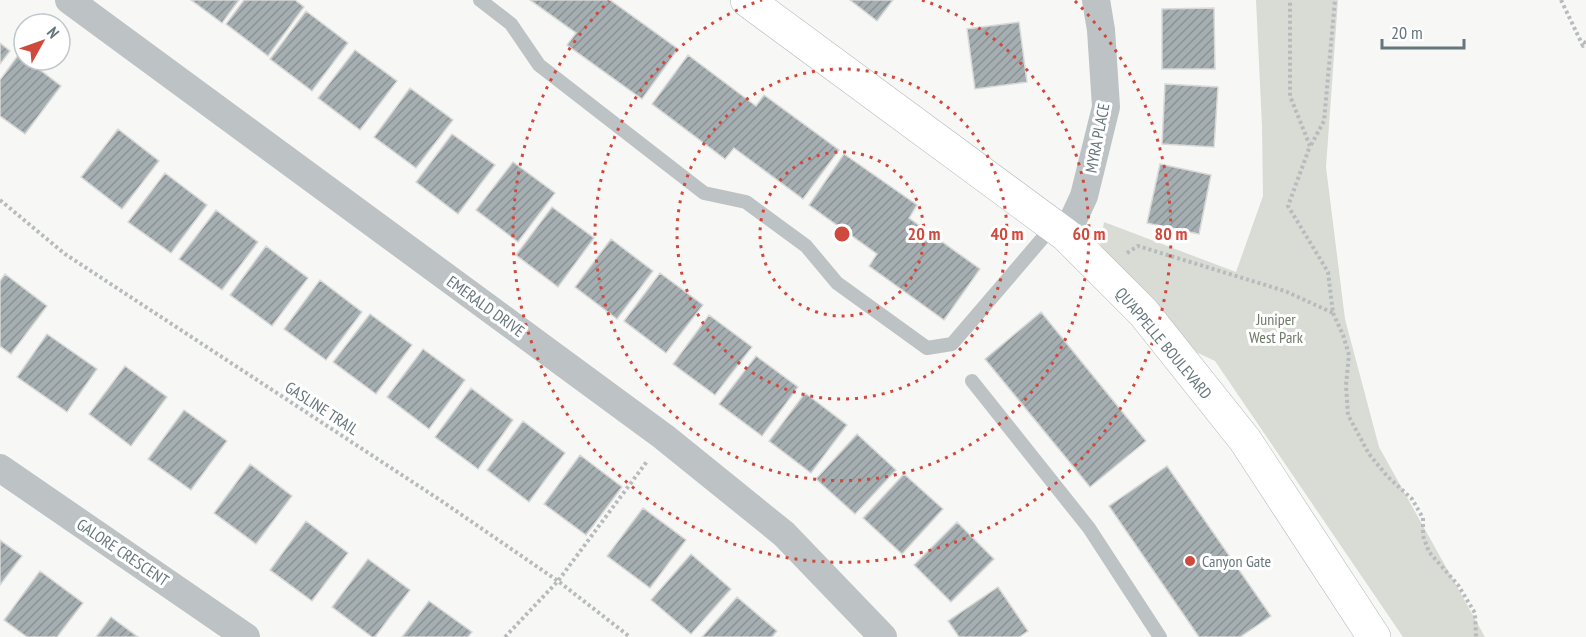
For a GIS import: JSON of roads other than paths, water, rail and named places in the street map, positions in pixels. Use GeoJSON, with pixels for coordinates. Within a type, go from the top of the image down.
{"type":"FeatureCollection","features":[{"type":"Feature","properties":{"kind":"street","name":"EMERALD DRIVE"},"geometry":{"type":"LineString","coordinates":[[69,0],[664,437],[784,534],[883,637]]}},
{"type":"Feature","properties":{"kind":"street","name":"QU'APPELLE BOULEVARD"},"geometry":{"type":"LineString","coordinates":[[747,0],[1059,230],[1143,312],[1245,440],[1374,637]]}},
{"type":"Feature","properties":{"kind":"street","name":"MYRA PLACE"},"geometry":{"type":"LineString","coordinates":[[1059,230],[1084,196],[1106,107],[1101,30],[1096,0]]}},
{"type":"Feature","properties":{"kind":"street","name":"GALORE CRESCENT"},"geometry":{"type":"LineString","coordinates":[[0,468],[246,637]]}},
{"type":"Feature","properties":{"kind":"lane"},"geometry":{"type":"LineString","coordinates":[[480,0],[511,24],[539,65],[704,193],[746,202],[807,246],[837,283],[927,348],[952,344],[1059,230]]}},
{"type":"Feature","properties":{"kind":"lane"},"geometry":{"type":"LineString","coordinates":[[972,381],[1089,528],[1160,637]]}},
{"type":"Feature","properties":{"kind":"place","name":"Canyon Gate"},"geometry":{"type":"Point","coordinates":[1190,561]}},
{"type":"Feature","properties":{"kind":"park label","name":"Juniper West Park"},"geometry":{"type":"Point","coordinates":[1276,328]}}]}
